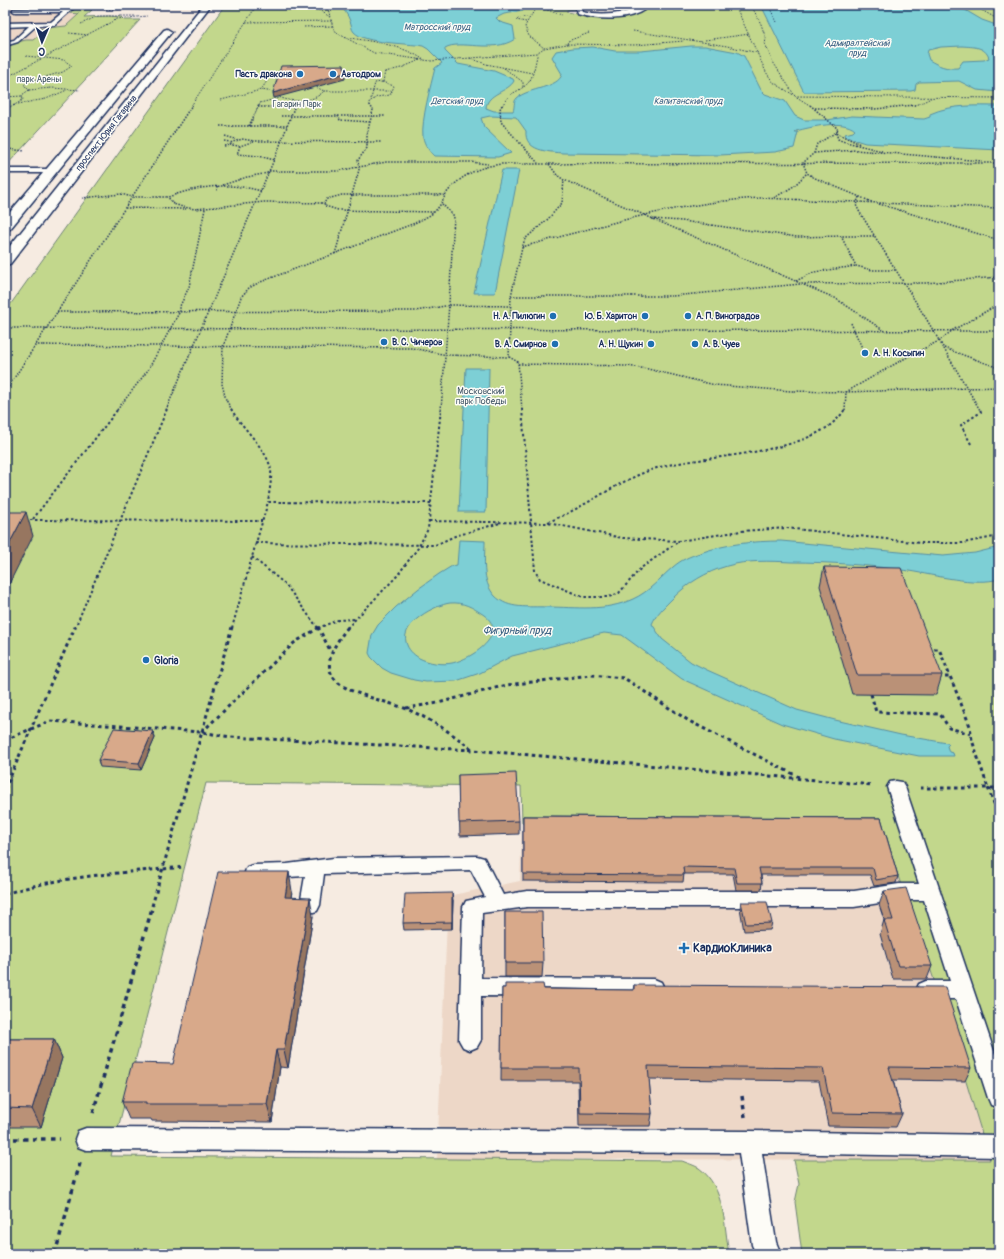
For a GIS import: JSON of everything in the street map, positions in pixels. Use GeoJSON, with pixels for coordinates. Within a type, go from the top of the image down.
{"type":"FeatureCollection","features":[{"type":"Feature","properties":{"kind":"main road","name":"проспект Юрия Гагарина"},"geometry":{"type":"LineString","coordinates":[[5,261],[207,5]]}},
{"type":"Feature","properties":{"kind":"main road","name":"проспект Юрия Гагарина"},"geometry":{"type":"LineString","coordinates":[[5,226],[175,23]]}},
{"type":"Feature","properties":{"kind":"lane"},"geometry":{"type":"LineString","coordinates":[[22,5],[12,12],[70,8]]}},
{"type":"Feature","properties":{"kind":"lane"},"geometry":{"type":"LineString","coordinates":[[644,5],[644,8],[608,18],[580,13],[578,5],[603,7],[644,5],[650,5]]}},
{"type":"Feature","properties":{"kind":"lane"},"geometry":{"type":"LineString","coordinates":[[598,12],[595,10],[603,7],[612,9],[613,10],[611,12]]}},
{"type":"Feature","properties":{"kind":"lane"},"geometry":{"type":"LineString","coordinates":[[5,25],[53,24],[70,8]]}},
{"type":"Feature","properties":{"kind":"lane"},"geometry":{"type":"LineString","coordinates":[[586,15],[598,12],[625,14]]}},
{"type":"Feature","properties":{"kind":"lane"},"geometry":{"type":"LineString","coordinates":[[5,44],[16,41],[34,25]]}},
{"type":"Feature","properties":{"kind":"lane"},"geometry":{"type":"LineString","coordinates":[[5,171],[51,171]]}},
{"type":"Feature","properties":{"kind":"lane"},"geometry":{"type":"LineString","coordinates":[[896,787],[999,1098]]}},
{"type":"Feature","properties":{"kind":"lane"},"geometry":{"type":"LineString","coordinates":[[254,872],[287,871],[334,865],[477,863],[498,904]]}},
{"type":"Feature","properties":{"kind":"lane"},"geometry":{"type":"LineString","coordinates":[[310,905],[316,867]]}},
{"type":"Feature","properties":{"kind":"lane"},"geometry":{"type":"LineString","coordinates":[[470,1040],[473,907],[527,899],[854,899],[899,892],[931,892]]}},
{"type":"Feature","properties":{"kind":"lane"},"geometry":{"type":"LineString","coordinates":[[472,986],[676,988]]}},
{"type":"Feature","properties":{"kind":"lane"},"geometry":{"type":"LineString","coordinates":[[905,989],[963,990]]}},
{"type":"Feature","properties":{"kind":"lane"},"geometry":{"type":"LineString","coordinates":[[86,1139],[749,1142],[999,1146]]}},
{"type":"Feature","properties":{"kind":"lane"},"geometry":{"type":"LineString","coordinates":[[749,1142],[764,1245],[769,1254]]}},
{"type":"Feature","properties":{"kind":"path"},"geometry":{"type":"LineString","coordinates":[[5,392],[257,5]]}},
{"type":"Feature","properties":{"kind":"path"},"geometry":{"type":"LineString","coordinates":[[311,5],[331,18]]}},
{"type":"Feature","properties":{"kind":"path"},"geometry":{"type":"LineString","coordinates":[[329,5],[333,26],[337,33],[343,37],[378,54],[425,61],[537,53],[544,48],[526,32],[525,27],[526,22],[532,16],[536,6]]}},
{"type":"Feature","properties":{"kind":"path"},"geometry":{"type":"LineString","coordinates":[[533,5],[564,16]]}},
{"type":"Feature","properties":{"kind":"path"},"geometry":{"type":"LineString","coordinates":[[735,5],[750,34],[766,72],[773,82],[815,108],[835,126],[838,131],[836,133],[836,137],[842,141],[888,153]]}},
{"type":"Feature","properties":{"kind":"path"},"geometry":{"type":"LineString","coordinates":[[751,5],[761,24],[766,39],[765,44],[773,62],[795,96]]}},
{"type":"Feature","properties":{"kind":"path"},"geometry":{"type":"LineString","coordinates":[[768,5],[777,22]]}},
{"type":"Feature","properties":{"kind":"path"},"geometry":{"type":"LineString","coordinates":[[959,5],[999,9]]}},
{"type":"Feature","properties":{"kind":"path"},"geometry":{"type":"LineString","coordinates":[[974,5],[999,20]]}},
{"type":"Feature","properties":{"kind":"path"},"geometry":{"type":"LineString","coordinates":[[526,8],[536,6],[555,6]]}},
{"type":"Feature","properties":{"kind":"path"},"geometry":{"type":"LineString","coordinates":[[70,8],[154,10]]}},
{"type":"Feature","properties":{"kind":"path"},"geometry":{"type":"LineString","coordinates":[[5,78],[117,20],[147,16],[98,16],[81,24]]}},
{"type":"Feature","properties":{"kind":"path"},"geometry":{"type":"LineString","coordinates":[[526,22],[516,20],[518,18],[532,16]]}},
{"type":"Feature","properties":{"kind":"path"},"geometry":{"type":"LineString","coordinates":[[245,22],[332,21]]}},
{"type":"Feature","properties":{"kind":"path"},"geometry":{"type":"LineString","coordinates":[[319,22],[319,27]]}},
{"type":"Feature","properties":{"kind":"path"},"geometry":{"type":"LineString","coordinates":[[304,27],[333,26]]}},
{"type":"Feature","properties":{"kind":"path"},"geometry":{"type":"LineString","coordinates":[[628,30],[673,39],[695,40],[722,44],[758,53]]}},
{"type":"Feature","properties":{"kind":"path"},"geometry":{"type":"LineString","coordinates":[[63,33],[88,35]]}},
{"type":"Feature","properties":{"kind":"path"},"geometry":{"type":"LineString","coordinates":[[566,44],[636,45],[750,34]]}},
{"type":"Feature","properties":{"kind":"path"},"geometry":{"type":"LineString","coordinates":[[343,37],[399,48],[413,53],[425,61]]}},
{"type":"Feature","properties":{"kind":"path"},"geometry":{"type":"LineString","coordinates":[[537,53],[537,58],[530,80],[523,87],[508,96],[500,110],[500,119],[538,164]]}},
{"type":"Feature","properties":{"kind":"path"},"geometry":{"type":"LineString","coordinates":[[25,56],[64,60],[72,66],[63,72],[27,82],[24,85],[29,90]]}},
{"type":"Feature","properties":{"kind":"path"},"geometry":{"type":"LineString","coordinates":[[469,58],[479,62],[532,74]]}},
{"type":"Feature","properties":{"kind":"path"},"geometry":{"type":"LineString","coordinates":[[382,82],[385,71],[401,68],[421,60]]}},
{"type":"Feature","properties":{"kind":"path"},"geometry":{"type":"LineString","coordinates":[[502,67],[523,82],[523,87]]}},
{"type":"Feature","properties":{"kind":"path"},"geometry":{"type":"LineString","coordinates":[[261,90],[269,78],[284,78]]}},
{"type":"Feature","properties":{"kind":"path"},"geometry":{"type":"LineString","coordinates":[[335,254],[359,170],[356,163],[367,148],[366,142],[373,110],[370,107],[369,102],[372,100],[375,83],[382,82],[394,86],[390,95],[372,100]]}},
{"type":"Feature","properties":{"kind":"path"},"geometry":{"type":"LineString","coordinates":[[221,100],[261,90],[274,92],[281,88],[304,84],[314,86],[324,91],[392,91]]}},
{"type":"Feature","properties":{"kind":"path"},"geometry":{"type":"LineString","coordinates":[[5,97],[22,96],[29,90],[52,88],[80,90]]}},
{"type":"Feature","properties":{"kind":"path"},"geometry":{"type":"LineString","coordinates":[[5,109],[46,99],[67,90]]}},
{"type":"Feature","properties":{"kind":"path"},"geometry":{"type":"LineString","coordinates":[[274,92],[274,96],[297,100],[318,97],[324,91]]}},
{"type":"Feature","properties":{"kind":"path"},"geometry":{"type":"LineString","coordinates":[[17,105],[23,100],[22,96]]}},
{"type":"Feature","properties":{"kind":"path"},"geometry":{"type":"LineString","coordinates":[[795,96],[999,98]]}},
{"type":"Feature","properties":{"kind":"path"},"geometry":{"type":"LineString","coordinates":[[249,126],[260,103],[280,98]]}},
{"type":"Feature","properties":{"kind":"path"},"geometry":{"type":"LineString","coordinates":[[815,108],[888,108],[912,105],[931,98]]}},
{"type":"Feature","properties":{"kind":"path"},"geometry":{"type":"LineString","coordinates":[[5,789],[33,727],[208,311],[261,192],[297,100]]}},
{"type":"Feature","properties":{"kind":"path"},"geometry":{"type":"LineString","coordinates":[[258,107],[294,107]]}},
{"type":"Feature","properties":{"kind":"path"},"geometry":{"type":"LineString","coordinates":[[281,116],[386,116]]}},
{"type":"Feature","properties":{"kind":"path"},"geometry":{"type":"LineString","coordinates":[[338,116],[340,120],[370,122]]}},
{"type":"Feature","properties":{"kind":"path"},"geometry":{"type":"LineString","coordinates":[[220,126],[287,126]]}},
{"type":"Feature","properties":{"kind":"path"},"geometry":{"type":"LineString","coordinates":[[5,130],[10,132],[5,137]]}},
{"type":"Feature","properties":{"kind":"path"},"geometry":{"type":"LineString","coordinates":[[803,163],[814,153],[817,144],[836,133]]}},
{"type":"Feature","properties":{"kind":"path"},"geometry":{"type":"LineString","coordinates":[[225,136],[235,140]]}},
{"type":"Feature","properties":{"kind":"path"},"geometry":{"type":"LineString","coordinates":[[224,141],[231,142],[245,139],[254,141],[281,142],[381,142]]}},
{"type":"Feature","properties":{"kind":"path"},"geometry":{"type":"LineString","coordinates":[[224,146],[240,146],[254,141]]}},
{"type":"Feature","properties":{"kind":"path"},"geometry":{"type":"LineString","coordinates":[[240,146],[236,154],[259,156],[274,160]]}},
{"type":"Feature","properties":{"kind":"path"},"geometry":{"type":"LineString","coordinates":[[5,147],[8,149],[24,151]]}},
{"type":"Feature","properties":{"kind":"path"},"geometry":{"type":"LineString","coordinates":[[814,153],[856,150],[992,163]]}},
{"type":"Feature","properties":{"kind":"path"},"geometry":{"type":"LineString","coordinates":[[221,186],[246,177],[269,172],[337,172],[386,162],[470,162],[489,165],[999,163]]}},
{"type":"Feature","properties":{"kind":"path"},"geometry":{"type":"LineString","coordinates":[[803,163],[807,173],[827,184],[859,197],[999,240]]}},
{"type":"Feature","properties":{"kind":"path"},"geometry":{"type":"LineString","coordinates":[[549,164],[557,175],[564,180],[821,292],[854,310],[883,330]]}},
{"type":"Feature","properties":{"kind":"path"},"geometry":{"type":"LineString","coordinates":[[55,1254],[201,732],[268,502],[271,470],[264,452],[237,419],[226,400],[222,384],[224,347],[241,297],[245,292],[258,283],[409,226],[434,212],[442,203],[446,195],[460,180],[471,172],[489,165]]}},
{"type":"Feature","properties":{"kind":"path"},"geometry":{"type":"LineString","coordinates":[[773,198],[794,186],[807,173]]}},
{"type":"Feature","properties":{"kind":"path"},"geometry":{"type":"LineString","coordinates":[[509,357],[511,296],[522,248],[525,239],[548,219],[562,203],[564,180]]}},
{"type":"Feature","properties":{"kind":"path"},"geometry":{"type":"LineString","coordinates":[[82,198],[121,194],[132,197],[168,197],[198,189],[217,186],[246,187],[261,192]]}},
{"type":"Feature","properties":{"kind":"path"},"geometry":{"type":"LineString","coordinates":[[217,186],[217,192]]}},
{"type":"Feature","properties":{"kind":"path"},"geometry":{"type":"LineString","coordinates":[[124,208],[205,209],[256,203],[324,203],[327,199],[333,196],[352,194],[446,195]]}},
{"type":"Feature","properties":{"kind":"path"},"geometry":{"type":"LineString","coordinates":[[168,197],[169,200],[176,205],[188,208]]}},
{"type":"Feature","properties":{"kind":"path"},"geometry":{"type":"LineString","coordinates":[[859,197],[856,204],[859,210],[933,330],[981,412],[961,425],[972,444]]}},
{"type":"Feature","properties":{"kind":"path"},"geometry":{"type":"LineString","coordinates":[[522,248],[683,207],[739,199],[773,198],[999,208]]}},
{"type":"Feature","properties":{"kind":"path"},"geometry":{"type":"LineString","coordinates":[[324,203],[325,206],[330,209],[347,211],[434,212]]}},
{"type":"Feature","properties":{"kind":"path"},"geometry":{"type":"LineString","coordinates":[[442,203],[454,216],[451,305],[428,529],[410,559],[393,581],[355,620],[334,645],[328,663],[334,678],[351,692],[405,708],[445,729],[473,750]]}},
{"type":"Feature","properties":{"kind":"path"},"geometry":{"type":"LineString","coordinates":[[33,518],[148,370],[162,346],[180,311],[180,306],[189,287],[205,209]]}},
{"type":"Feature","properties":{"kind":"path"},"geometry":{"type":"LineString","coordinates":[[650,218],[797,237],[874,236]]}},
{"type":"Feature","properties":{"kind":"path"},"geometry":{"type":"LineString","coordinates":[[840,236],[856,266]]}},
{"type":"Feature","properties":{"kind":"path"},"geometry":{"type":"LineString","coordinates":[[796,281],[814,272],[856,266],[872,270],[895,270]]}},
{"type":"Feature","properties":{"kind":"path"},"geometry":{"type":"LineString","coordinates":[[511,296],[672,296],[801,284],[949,282],[999,277]]}},
{"type":"Feature","properties":{"kind":"path"},"geometry":{"type":"LineString","coordinates":[[846,392],[909,356],[939,342],[953,330],[999,304]]}},
{"type":"Feature","properties":{"kind":"path"},"geometry":{"type":"LineString","coordinates":[[57,312],[416,311],[451,305],[510,306]]}},
{"type":"Feature","properties":{"kind":"path"},"geometry":{"type":"LineString","coordinates":[[851,323],[864,350]]}},
{"type":"Feature","properties":{"kind":"path"},"geometry":{"type":"LineString","coordinates":[[5,328],[999,330]]}},
{"type":"Feature","properties":{"kind":"path"},"geometry":{"type":"LineString","coordinates":[[35,345],[412,348],[447,355],[509,357],[518,362],[530,522],[535,571],[540,579],[583,596],[595,598],[609,597],[619,593],[630,578],[641,568],[679,541]]}},
{"type":"Feature","properties":{"kind":"path"},"geometry":{"type":"LineString","coordinates":[[943,348],[999,368]]}},
{"type":"Feature","properties":{"kind":"path"},"geometry":{"type":"LineString","coordinates":[[518,364],[627,366],[648,369],[715,384],[791,391],[846,392],[999,387]]}},
{"type":"Feature","properties":{"kind":"path"},"geometry":{"type":"LineString","coordinates":[[548,523],[562,517],[613,487],[639,474],[690,461],[757,452],[823,431],[840,417],[846,409],[846,392]]}},
{"type":"Feature","properties":{"kind":"path"},"geometry":{"type":"LineString","coordinates":[[268,502],[431,503]]}},
{"type":"Feature","properties":{"kind":"path"},"geometry":{"type":"LineString","coordinates":[[19,521],[33,518],[262,521]]}},
{"type":"Feature","properties":{"kind":"path"},"geometry":{"type":"LineString","coordinates":[[429,521],[548,523],[623,538],[679,541],[741,530],[786,528],[921,543],[964,543],[999,536]]}},
{"type":"Feature","properties":{"kind":"path"},"geometry":{"type":"LineString","coordinates":[[256,543],[435,545],[456,536],[504,522]]}},
{"type":"Feature","properties":{"kind":"path"},"geometry":{"type":"LineString","coordinates":[[252,557],[285,584],[318,628],[331,652]]}},
{"type":"Feature","properties":{"kind":"path"},"geometry":{"type":"LineString","coordinates":[[201,732],[294,643],[331,622],[347,619],[355,620]]}},
{"type":"Feature","properties":{"kind":"path"},"geometry":{"type":"LineString","coordinates":[[926,649],[939,649],[970,726],[972,740],[999,816]]}},
{"type":"Feature","properties":{"kind":"path"},"geometry":{"type":"LineString","coordinates":[[405,708],[438,703],[515,684],[591,675],[624,678],[689,720],[801,778]]}},
{"type":"Feature","properties":{"kind":"path"},"geometry":{"type":"LineString","coordinates":[[936,677],[950,677]]}},
{"type":"Feature","properties":{"kind":"path"},"geometry":{"type":"LineString","coordinates":[[871,694],[876,712],[940,714],[950,728],[971,734]]}},
{"type":"Feature","properties":{"kind":"path"},"geometry":{"type":"LineString","coordinates":[[5,740],[16,737],[33,727],[50,721],[201,732],[231,737],[473,750],[896,787],[999,788]]}},
{"type":"Feature","properties":{"kind":"path"},"geometry":{"type":"LineString","coordinates":[[988,788],[999,793]]}},
{"type":"Feature","properties":{"kind":"path"},"geometry":{"type":"LineString","coordinates":[[5,894],[18,889],[47,882],[184,867]]}},
{"type":"Feature","properties":{"kind":"path"},"geometry":{"type":"LineString","coordinates":[[5,1139],[86,1139]]}},
{"type":"Feature","properties":{"kind":"shaded area"},"geometry":{"type":"Polygon","coordinates":[[[5,5],[97,5],[83,18],[20,50],[5,50],[5,5]]]}},
{"type":"Feature","properties":{"kind":"shaded area","name":"КардиоКлиника"},"geometry":{"type":"Polygon","coordinates":[[[522,823],[880,824],[941,1000],[990,1160],[437,1159],[448,896],[520,881],[522,823]]]}},
{"type":"Feature","properties":{"kind":"green space","name":"Московский парк Победы"},"geometry":{"type":"Polygon","coordinates":[[[225,5],[555,5],[574,6],[575,9],[567,10],[567,12],[596,18],[613,19],[651,8],[651,5],[999,5],[999,1254],[802,1254],[795,1202],[799,1184],[794,1160],[990,1160],[941,1000],[880,824],[522,823],[521,786],[206,783],[111,1156],[682,1161],[699,1168],[708,1176],[714,1185],[722,1207],[729,1254],[5,1254],[5,312],[225,5]]]}},
{"type":"Feature","properties":{"kind":"green space","name":"парк Арены"},"geometry":{"type":"Polygon","coordinates":[[[74,10],[92,10],[84,17],[109,16],[121,17],[124,20],[140,20],[5,167],[5,45],[26,40],[33,40],[44,31],[36,30],[37,29],[66,26],[79,14],[70,13],[74,10]]]}},
{"type":"Feature","properties":{"kind":"water"},"geometry":{"type":"Polygon","coordinates":[[[340,5],[518,5],[524,8],[523,11],[504,14],[496,18],[500,22],[513,26],[515,39],[497,45],[459,45],[445,48],[445,51],[458,64],[494,71],[513,79],[514,81],[511,85],[490,99],[487,103],[486,108],[494,111],[513,111],[517,98],[560,79],[562,74],[552,57],[556,51],[593,47],[615,51],[641,51],[705,46],[737,52],[744,56],[761,90],[765,94],[785,101],[795,116],[804,120],[827,120],[852,116],[924,119],[930,117],[930,114],[955,107],[999,106],[999,150],[865,143],[846,137],[845,134],[855,130],[850,127],[835,124],[796,131],[795,132],[798,132],[794,148],[775,152],[720,155],[563,153],[538,149],[529,143],[526,138],[526,131],[516,117],[490,116],[481,118],[484,127],[511,153],[498,157],[434,156],[427,147],[423,137],[423,121],[435,68],[442,63],[423,46],[376,41],[359,36],[353,31],[351,22],[340,5]]]}},
{"type":"Feature","properties":{"kind":"water","name":"Адмиралтейский пруд"},"geometry":{"type":"Polygon","coordinates":[[[761,5],[942,5],[965,10],[982,20],[999,26],[999,92],[977,90],[959,81],[919,82],[916,84],[915,90],[911,91],[804,92],[761,5]],[[962,46],[941,47],[928,50],[927,54],[929,60],[950,68],[958,68],[963,61],[984,60],[989,58],[982,49],[962,46]]]}},
{"type":"Feature","properties":{"kind":"water"},"geometry":{"type":"Polygon","coordinates":[[[502,170],[519,170],[495,293],[474,293],[502,170]]]}},
{"type":"Feature","properties":{"kind":"water"},"geometry":{"type":"Polygon","coordinates":[[[466,368],[489,368],[486,512],[459,512],[466,368]]]}},
{"type":"Feature","properties":{"kind":"water","name":"Фигурный пруд"},"geometry":{"type":"Polygon","coordinates":[[[459,540],[485,541],[484,562],[486,577],[491,590],[500,600],[519,606],[590,608],[612,606],[633,599],[649,589],[679,562],[693,555],[719,547],[781,541],[943,556],[975,553],[999,547],[999,579],[989,581],[967,581],[909,571],[835,563],[767,561],[735,564],[712,571],[691,583],[664,607],[652,624],[662,639],[691,662],[797,710],[901,735],[947,743],[949,744],[947,746],[949,752],[953,753],[954,756],[919,756],[834,739],[782,724],[682,679],[622,635],[604,633],[512,656],[480,673],[456,681],[426,682],[414,680],[391,673],[382,668],[369,653],[372,635],[378,625],[396,607],[418,589],[452,566],[457,565],[459,540]],[[450,603],[428,611],[420,616],[409,628],[406,635],[407,645],[411,652],[419,658],[444,664],[460,661],[485,645],[490,637],[493,630],[491,622],[484,615],[460,603],[450,603]]]}},
{"type":"Feature","properties":{"kind":"building"},"geometry":{"type":"Polygon","coordinates":[[[344,65],[345,73],[273,93],[281,66],[344,65]]]}},
{"type":"Feature","properties":{"kind":"building"},"geometry":{"type":"Polygon","coordinates":[[[5,512],[26,512],[5,552],[5,512]]]}},
{"type":"Feature","properties":{"kind":"building"},"geometry":{"type":"Polygon","coordinates":[[[824,567],[901,568],[942,675],[857,675],[824,567]]]}},
{"type":"Feature","properties":{"kind":"building"},"geometry":{"type":"Polygon","coordinates":[[[114,728],[153,731],[139,763],[98,760],[114,728]]]}},
{"type":"Feature","properties":{"kind":"building"},"geometry":{"type":"Polygon","coordinates":[[[516,773],[519,821],[459,823],[458,775],[516,773]]]}},
{"type":"Feature","properties":{"kind":"building"},"geometry":{"type":"Polygon","coordinates":[[[523,816],[881,818],[898,876],[876,880],[873,868],[759,868],[762,883],[737,883],[734,868],[683,867],[684,875],[523,874],[523,816]]]}},
{"type":"Feature","properties":{"kind":"building"},"geometry":{"type":"Polygon","coordinates":[[[218,872],[289,872],[285,897],[310,898],[284,1050],[276,1050],[267,1104],[146,1104],[146,1102],[122,1102],[132,1063],[173,1064],[218,872]]]}},
{"type":"Feature","properties":{"kind":"building"},"geometry":{"type":"Polygon","coordinates":[[[906,888],[932,966],[898,966],[884,920],[893,920],[884,891],[906,888]]]}},
{"type":"Feature","properties":{"kind":"building"},"geometry":{"type":"Polygon","coordinates":[[[452,893],[452,922],[403,923],[405,894],[452,893]]]}},
{"type":"Feature","properties":{"kind":"building"},"geometry":{"type":"Polygon","coordinates":[[[741,902],[767,902],[772,923],[746,924],[741,902]]]}},
{"type":"Feature","properties":{"kind":"building"},"geometry":{"type":"Polygon","coordinates":[[[505,912],[542,912],[543,963],[505,963],[505,912]]]}},
{"type":"Feature","properties":{"kind":"building"},"geometry":{"type":"Polygon","coordinates":[[[505,984],[543,984],[544,989],[634,990],[634,985],[945,987],[971,1068],[889,1067],[902,1114],[832,1113],[823,1068],[648,1066],[652,1114],[580,1113],[579,1068],[501,1068],[502,988],[505,988],[505,984]]]}},
{"type":"Feature","properties":{"kind":"building"},"geometry":{"type":"Polygon","coordinates":[[[5,1039],[54,1039],[32,1109],[5,1108],[5,1039]]]}},
{"type":"Feature","properties":{"kind":"place","name":"Пасть дракона"},"geometry":{"type":"Point","coordinates":[300,74]}},
{"type":"Feature","properties":{"kind":"place","name":"Автодром"},"geometry":{"type":"Point","coordinates":[333,74]}},
{"type":"Feature","properties":{"kind":"place","name":"Н. А. Пилюгин"},"geometry":{"type":"Point","coordinates":[553,316]}},
{"type":"Feature","properties":{"kind":"place","name":"Ю. Б. Харитон"},"geometry":{"type":"Point","coordinates":[645,316]}},
{"type":"Feature","properties":{"kind":"place","name":"А. П. Виноградов"},"geometry":{"type":"Point","coordinates":[688,316]}},
{"type":"Feature","properties":{"kind":"place","name":"В. С. Чичеров"},"geometry":{"type":"Point","coordinates":[384,342]}},
{"type":"Feature","properties":{"kind":"place","name":"В. А. Смирнов"},"geometry":{"type":"Point","coordinates":[555,344]}},
{"type":"Feature","properties":{"kind":"place","name":"А. Н. Щукин"},"geometry":{"type":"Point","coordinates":[651,344]}},
{"type":"Feature","properties":{"kind":"place","name":"А. В. Чуев"},"geometry":{"type":"Point","coordinates":[695,344]}},
{"type":"Feature","properties":{"kind":"place","name":"А. Н. Косыгин"},"geometry":{"type":"Point","coordinates":[865,353]}},
{"type":"Feature","properties":{"kind":"place","name":"Gloria"},"geometry":{"type":"Point","coordinates":[146,660]}},
{"type":"Feature","properties":{"kind":"place","name":"КардиоКлиника"},"geometry":{"type":"Point","coordinates":[684,948]}},
{"type":"Feature","properties":{"kind":"water label","name":"Матросский пруд"},"geometry":{"type":"Point","coordinates":[437,27]}},
{"type":"Feature","properties":{"kind":"water label","name":"Детский пруд"},"geometry":{"type":"Point","coordinates":[457,101]}},
{"type":"Feature","properties":{"kind":"water label","name":"Капитанский пруд"},"geometry":{"type":"Point","coordinates":[688,101]}},
{"type":"Feature","properties":{"kind":"park label","name":"Гагарин Парк"},"geometry":{"type":"Point","coordinates":[297,104]}}]}
